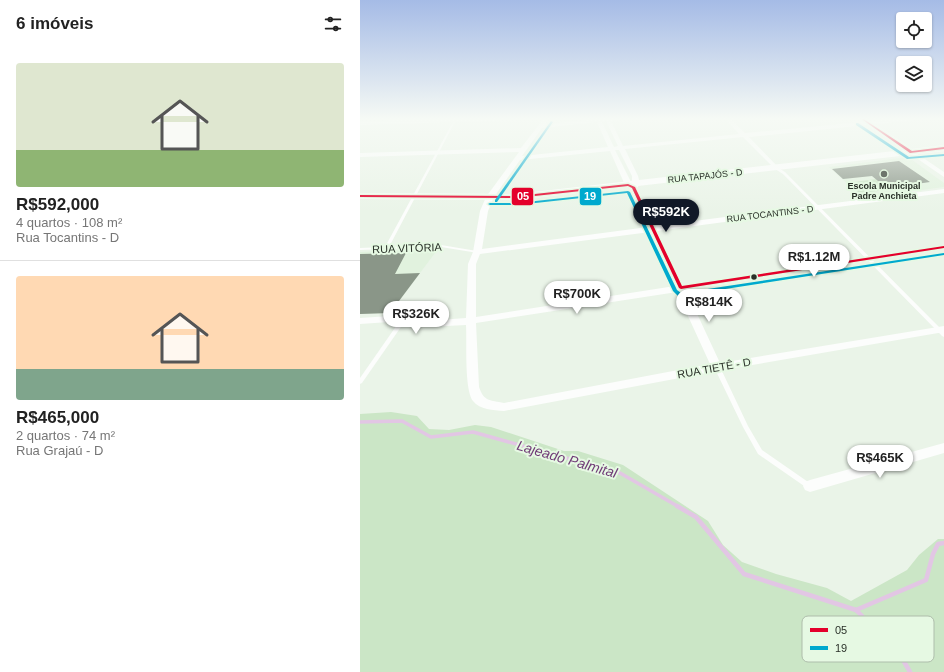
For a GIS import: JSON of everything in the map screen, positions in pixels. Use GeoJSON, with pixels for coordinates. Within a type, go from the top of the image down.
{"type":"FeatureCollection","features":[{"type":"Feature","properties":{"kind":"street"},"geometry":{"type":"LineString","coordinates":[[518,158],[607,149]]}},
{"type":"Feature","properties":{"kind":"street"},"geometry":{"type":"LineString","coordinates":[[611,149],[633,185]]}},
{"type":"Feature","properties":{"kind":"street"},"geometry":{"type":"LineString","coordinates":[[621,149],[633,185],[717,367]]}},
{"type":"Feature","properties":{"kind":"street"},"geometry":{"type":"LineString","coordinates":[[758,149],[780,170]]}},
{"type":"Feature","properties":{"kind":"street"},"geometry":{"type":"LineString","coordinates":[[764,149],[780,170]]}},
{"type":"Feature","properties":{"kind":"street"},"geometry":{"type":"LineString","coordinates":[[907,149],[944,176]]}},
{"type":"Feature","properties":{"kind":"street","name":"RUA TAPAJÓS - D"},"geometry":{"type":"LineString","coordinates":[[360,196],[414,195],[516,197],[780,170],[933,149]]}},
{"type":"Feature","properties":{"kind":"street"},"geometry":{"type":"LineString","coordinates":[[360,154],[524,150]]}},
{"type":"Feature","properties":{"kind":"street"},"geometry":{"type":"LineString","coordinates":[[471,320],[472,264],[477,252],[480,227],[490,197],[524,150]]}},
{"type":"Feature","properties":{"kind":"street","name":"RUA TOCANTINS - D"},"geometry":{"type":"LineString","coordinates":[[477,252],[944,191]]}},
{"type":"Feature","properties":{"kind":"street"},"geometry":{"type":"LineString","coordinates":[[360,321],[390,319],[401,323],[426,324],[471,320],[944,248]]}},
{"type":"Feature","properties":{"kind":"street","name":"RUA TIETÊ - D"},"geometry":{"type":"LineString","coordinates":[[471,320],[473,387],[477,398],[485,404],[504,407],[717,367],[942,331]]}},
{"type":"Feature","properties":{"kind":"street"},"geometry":{"type":"LineString","coordinates":[[810,486],[944,448]]}},
{"type":"Feature","properties":{"kind":"lane"},"geometry":{"type":"LineString","coordinates":[[386,248],[438,149]]}},
{"type":"Feature","properties":{"kind":"lane"},"geometry":{"type":"LineString","coordinates":[[780,170],[942,331]]}},
{"type":"Feature","properties":{"kind":"lane","name":"RUA VITÓRIA"},"geometry":{"type":"LineString","coordinates":[[360,249],[441,246],[477,252]]}},
{"type":"Feature","properties":{"kind":"lane"},"geometry":{"type":"LineString","coordinates":[[360,382],[401,323]]}},
{"type":"Feature","properties":{"kind":"lane"},"geometry":{"type":"LineString","coordinates":[[717,367],[746,427],[760,452],[810,486]]}},
{"type":"Feature","properties":{"kind":"shaded area","name":"Escola Municipal Padre Anchieta"},"geometry":{"type":"Polygon","coordinates":[[[908,157],[944,183],[944,187],[863,198],[829,167],[908,157]]]}},
{"type":"Feature","properties":{"kind":"shaded area"},"geometry":{"type":"Polygon","coordinates":[[[876,179],[888,190],[859,193],[847,183],[876,179]]]}},
{"type":"Feature","properties":{"kind":"shaded area"},"geometry":{"type":"Polygon","coordinates":[[[438,249],[390,313],[360,314],[360,252],[438,249]]]}},
{"type":"Feature","properties":{"kind":"shaded area"},"geometry":{"type":"Polygon","coordinates":[[[391,412],[417,416],[429,429],[449,430],[475,425],[491,427],[564,451],[578,451],[623,465],[708,521],[723,545],[742,562],[776,574],[827,588],[851,601],[907,570],[919,555],[938,539],[944,539],[944,672],[360,672],[360,414],[391,412]]]}},
{"type":"Feature","properties":{"kind":"building"},"geometry":{"type":"Polygon","coordinates":[[[899,161],[930,182],[916,184],[919,187],[890,191],[872,176],[843,179],[832,169],[899,161]]]}},
{"type":"Feature","properties":{"kind":"building"},"geometry":{"type":"Polygon","coordinates":[[[406,253],[395,274],[420,273],[390,313],[360,314],[360,254],[406,253]]]}},
{"type":"Feature","properties":{"kind":"waterway","name":"Lajeado Palmital"},"geometry":{"type":"LineString","coordinates":[[360,422],[402,421],[431,437],[473,432],[620,473],[679,507]]}},
{"type":"Feature","properties":{"kind":"waterway","name":"Lajeado Palmital"},"geometry":{"type":"LineString","coordinates":[[677,506],[696,517],[744,574],[856,610]]}},
{"type":"Feature","properties":{"kind":"waterway","name":"Lajeado Palmital"},"geometry":{"type":"LineString","coordinates":[[856,610],[926,580],[933,554],[938,544],[944,543]]}},
{"type":"Feature","properties":{"kind":"waterway"},"geometry":{"type":"LineString","coordinates":[[856,610],[862,616]]}},
{"type":"Feature","properties":{"kind":"waterway"},"geometry":{"type":"LineString","coordinates":[[904,662],[910,672]]}},
{"type":"Feature","properties":{"kind":"transit line","name":"19"},"geometry":{"type":"LineString","coordinates":[[496,201],[533,149]]}},
{"type":"Feature","properties":{"kind":"transit line","name":"19"},"geometry":{"type":"LineString","coordinates":[[895,149],[908,158],[944,155]]}},
{"type":"Feature","properties":{"kind":"transit line","name":"05"},"geometry":{"type":"LineString","coordinates":[[907,149],[911,152],[933,149]]}},
{"type":"Feature","properties":{"kind":"transit line","name":"05"},"geometry":{"type":"LineString","coordinates":[[360,196],[516,197],[628,185],[633,187],[681,288],[944,247]]}},
{"type":"Feature","properties":{"kind":"transit line","name":"19"},"geometry":{"type":"LineString","coordinates":[[490,204],[517,204],[628,192],[675,291],[680,295],[944,254]]}},
{"type":"Feature","properties":{"kind":"place","name":"Escola Municipal Padre Anchieta"},"geometry":{"type":"Point","coordinates":[884,174]}}]}
